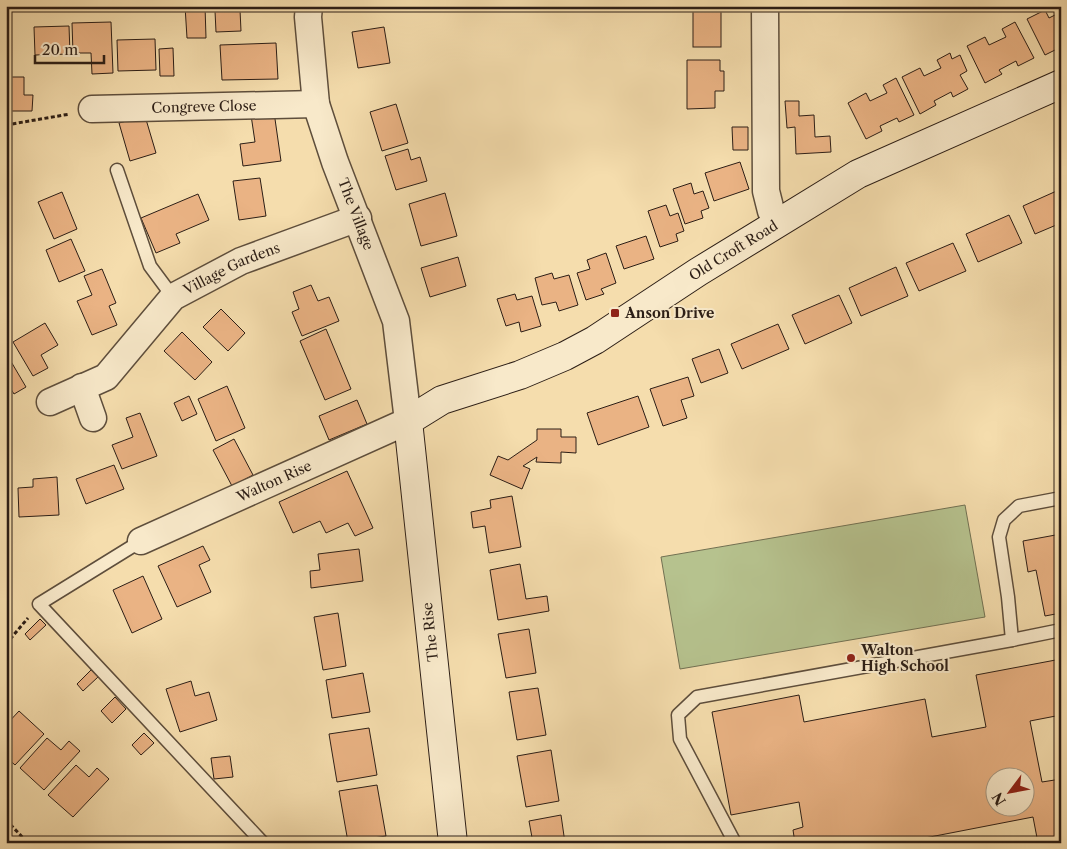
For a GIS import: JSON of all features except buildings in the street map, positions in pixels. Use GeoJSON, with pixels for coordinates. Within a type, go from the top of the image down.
{"type":"FeatureCollection","features":[{"type":"Feature","properties":{"kind":"street","name":"The Village"},"geometry":{"type":"LineString","coordinates":[[309,6],[308,17],[316,104],[335,162],[396,321],[408,421]]}},
{"type":"Feature","properties":{"kind":"street"},"geometry":{"type":"LineString","coordinates":[[765,6],[766,190],[771,211],[777,222]]}},
{"type":"Feature","properties":{"kind":"street","name":"Old Croft Road"},"geometry":{"type":"LineString","coordinates":[[408,421],[442,400],[520,375],[564,356],[595,340],[777,222],[858,174],[1061,84]]}},
{"type":"Feature","properties":{"kind":"street","name":"Congreve Close"},"geometry":{"type":"LineString","coordinates":[[92,109],[316,104]]}},
{"type":"Feature","properties":{"kind":"street","name":"Village Gardens"},"geometry":{"type":"LineString","coordinates":[[50,402],[106,377],[173,297],[242,261],[358,218]]}},
{"type":"Feature","properties":{"kind":"street"},"geometry":{"type":"LineString","coordinates":[[82,387],[93,418]]}},
{"type":"Feature","properties":{"kind":"street","name":"Walton Rise"},"geometry":{"type":"LineString","coordinates":[[141,541],[408,421]]}},
{"type":"Feature","properties":{"kind":"street","name":"The Rise"},"geometry":{"type":"LineString","coordinates":[[408,421],[453,843]]}},
{"type":"Feature","properties":{"kind":"lane"},"geometry":{"type":"LineString","coordinates":[[117,170],[150,266],[173,297]]}},
{"type":"Feature","properties":{"kind":"lane"},"geometry":{"type":"LineString","coordinates":[[1012,640],[999,537],[1004,520],[1019,506],[1061,498]]}},
{"type":"Feature","properties":{"kind":"lane"},"geometry":{"type":"LineString","coordinates":[[141,541],[39,604],[264,843]]}},
{"type":"Feature","properties":{"kind":"lane"},"geometry":{"type":"LineString","coordinates":[[735,843],[680,740],[678,715],[697,697],[1061,630]]}},
{"type":"Feature","properties":{"kind":"path"},"geometry":{"type":"LineString","coordinates":[[6,125],[92,109]]}},
{"type":"Feature","properties":{"kind":"path"},"geometry":{"type":"LineString","coordinates":[[6,644],[39,604]]}},
{"type":"Feature","properties":{"kind":"path"},"geometry":{"type":"LineString","coordinates":[[6,820],[28,843]]}},
{"type":"Feature","properties":{"kind":"green space"},"geometry":{"type":"Polygon","coordinates":[[[965,505],[985,617],[680,669],[661,557],[965,505]]]}},
{"type":"Feature","properties":{"kind":"place","name":"Anson Drive"},"geometry":{"type":"Point","coordinates":[615,313]}},
{"type":"Feature","properties":{"kind":"place","name":"Walton High School"},"geometry":{"type":"Point","coordinates":[851,658]}}]}
